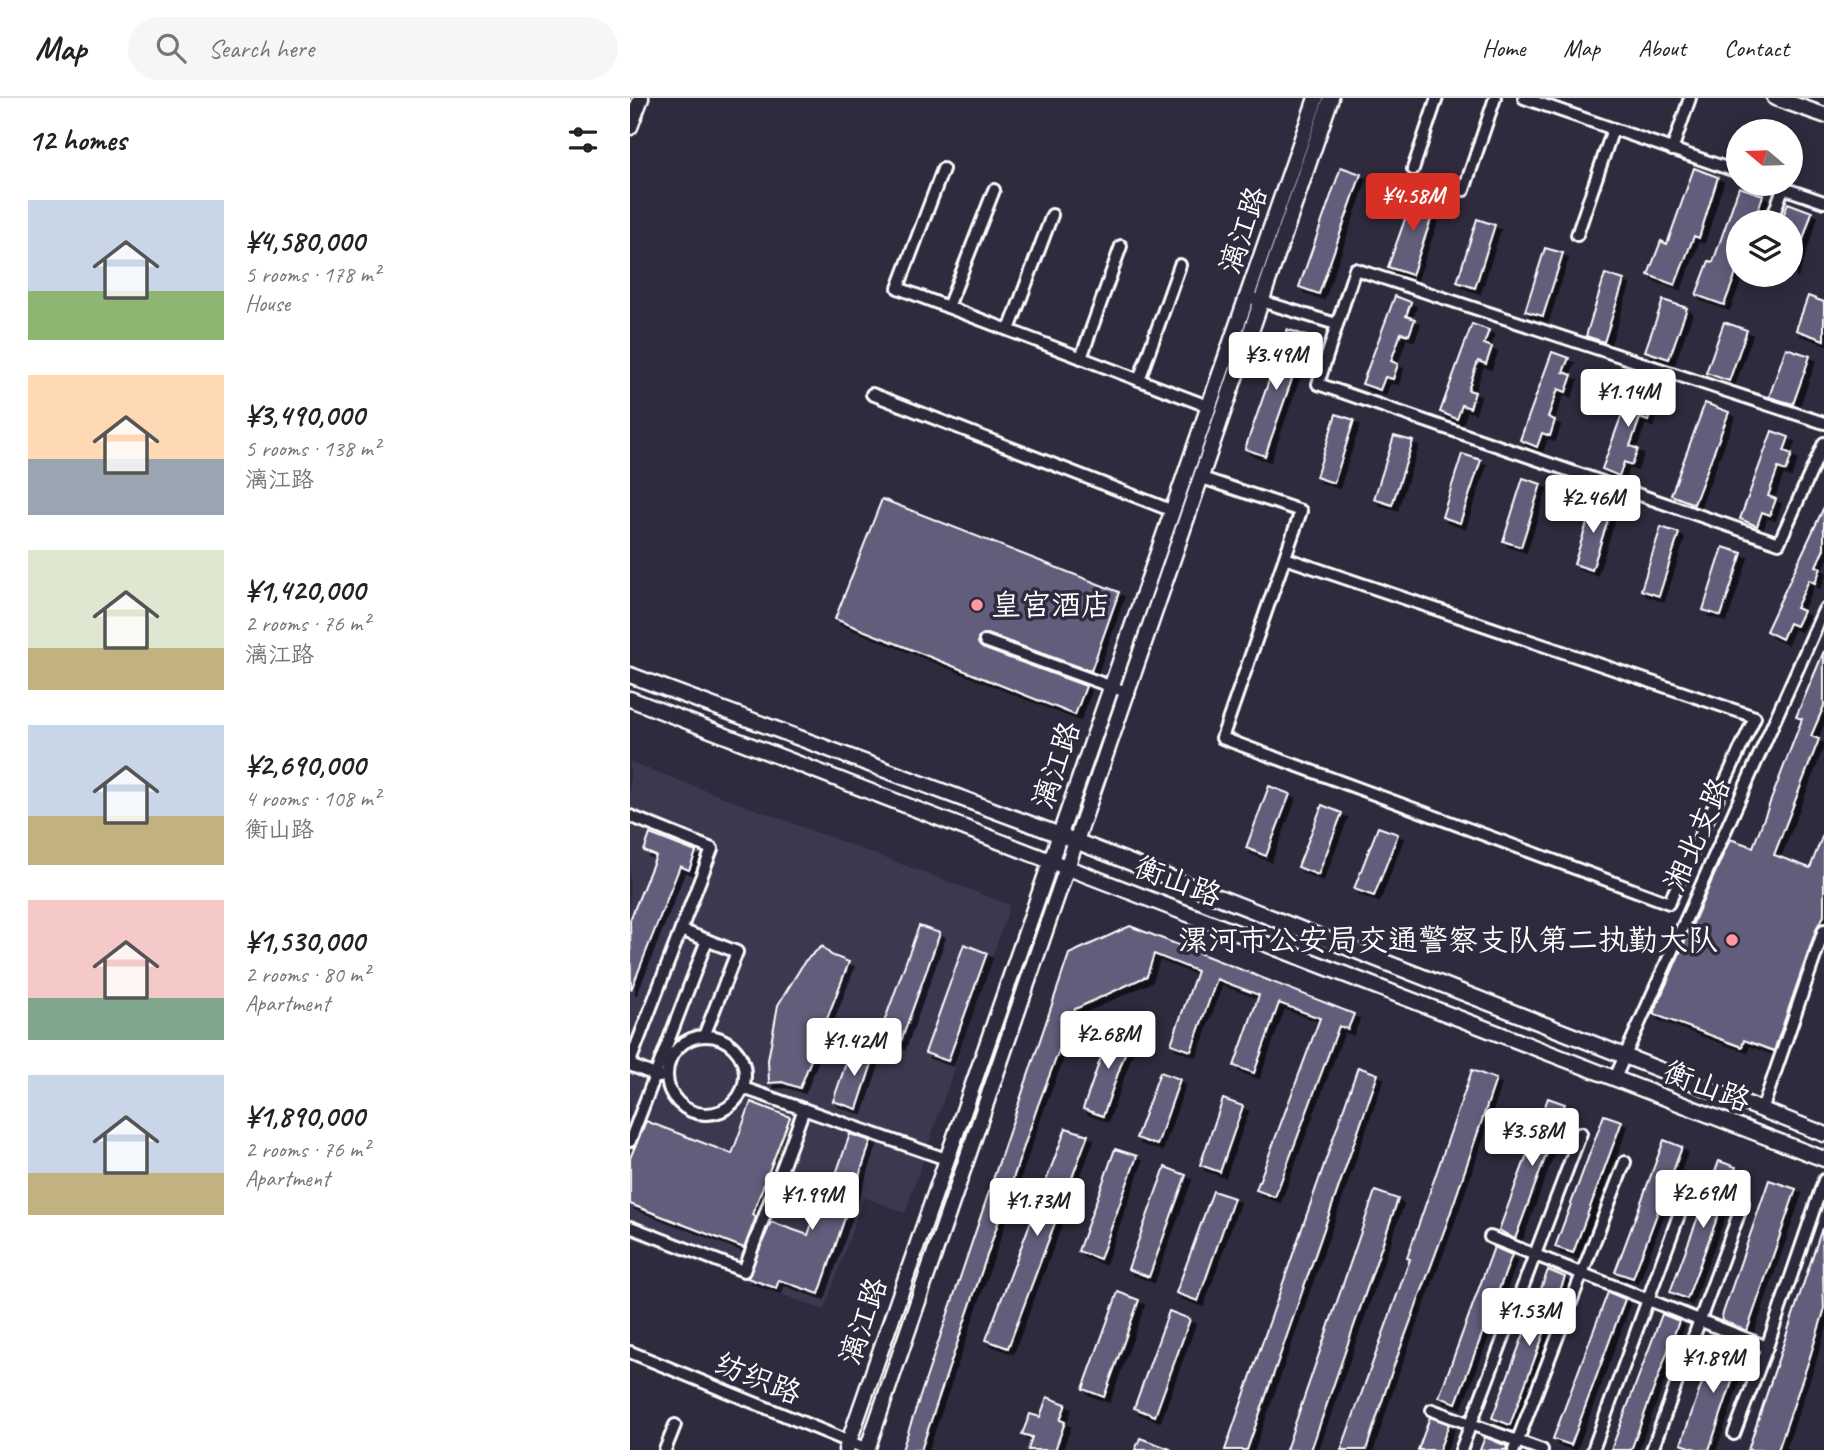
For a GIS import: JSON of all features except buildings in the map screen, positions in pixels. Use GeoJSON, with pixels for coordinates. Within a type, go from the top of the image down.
{"type":"FeatureCollection","features":[{"type":"Feature","properties":{"kind":"street"},"geometry":{"type":"LineString","coordinates":[[630,127],[641,98]]}},
{"type":"Feature","properties":{"kind":"street","name":"漓江路"},"geometry":{"type":"LineString","coordinates":[[848,1446],[1316,98]]}},
{"type":"Feature","properties":{"kind":"street","name":"漓江路"},"geometry":{"type":"LineString","coordinates":[[867,1449],[1070,867],[1331,98]]}},
{"type":"Feature","properties":{"kind":"street"},"geometry":{"type":"LineString","coordinates":[[1413,170],[1437,98]]}},
{"type":"Feature","properties":{"kind":"street"},"geometry":{"type":"LineString","coordinates":[[1464,190],[1495,98]]}},
{"type":"Feature","properties":{"kind":"street"},"geometry":{"type":"LineString","coordinates":[[1524,98],[1726,168]]}},
{"type":"Feature","properties":{"kind":"street"},"geometry":{"type":"LineString","coordinates":[[1672,149],[1689,98]]}},
{"type":"Feature","properties":{"kind":"street"},"geometry":{"type":"LineString","coordinates":[[1775,98],[1824,115]]}},
{"type":"Feature","properties":{"kind":"street"},"geometry":{"type":"LineString","coordinates":[[1577,235],[1613,129]]}},
{"type":"Feature","properties":{"kind":"street"},"geometry":{"type":"LineString","coordinates":[[943,169],[898,288],[1209,407]]}},
{"type":"Feature","properties":{"kind":"street"},"geometry":{"type":"LineString","coordinates":[[1775,210],[1783,188],[1824,202]]}},
{"type":"Feature","properties":{"kind":"street"},"geometry":{"type":"LineString","coordinates":[[948,307],[994,190]]}},
{"type":"Feature","properties":{"kind":"street"},"geometry":{"type":"LineString","coordinates":[[1009,330],[1052,215]]}},
{"type":"Feature","properties":{"kind":"street"},"geometry":{"type":"LineString","coordinates":[[1081,358],[1121,246]]}},
{"type":"Feature","properties":{"kind":"street"},"geometry":{"type":"LineString","coordinates":[[1139,380],[1180,265]]}},
{"type":"Feature","properties":{"kind":"street"},"geometry":{"type":"LineString","coordinates":[[1824,424],[1355,269],[1318,384],[1779,543],[1824,443]]}},
{"type":"Feature","properties":{"kind":"street"},"geometry":{"type":"LineString","coordinates":[[1248,297],[1336,324]]}},
{"type":"Feature","properties":{"kind":"street"},"geometry":{"type":"LineString","coordinates":[[872,394],[1173,511]]}},
{"type":"Feature","properties":{"kind":"street"},"geometry":{"type":"LineString","coordinates":[[1202,478],[1301,512],[1222,738],[1669,903],[1755,718],[1285,558]]}},
{"type":"Feature","properties":{"kind":"street","name":"湘北支路"},"geometry":{"type":"LineString","coordinates":[[1615,1078],[1824,610]]}},
{"type":"Feature","properties":{"kind":"street"},"geometry":{"type":"LineString","coordinates":[[985,640],[1129,693]]}},
{"type":"Feature","properties":{"kind":"street","name":"衡山路"},"geometry":{"type":"LineString","coordinates":[[630,675],[1060,835],[1622,1058],[1824,1134]]}},
{"type":"Feature","properties":{"kind":"street","name":"衡山路"},"geometry":{"type":"LineString","coordinates":[[630,699],[1824,1159]]}},
{"type":"Feature","properties":{"kind":"street"},"geometry":{"type":"LineString","coordinates":[[630,816],[712,849],[630,1064],[667,1080],[679,1103],[702,1114],[727,1108],[743,1088],[743,1062],[728,1042],[704,1036],[691,1039],[673,1055],[667,1080]]}},
{"type":"Feature","properties":{"kind":"street"},"geometry":{"type":"LineString","coordinates":[[681,930],[737,952],[704,1036]]}},
{"type":"Feature","properties":{"kind":"street"},"geometry":{"type":"LineString","coordinates":[[1762,1110],[1824,930]]}},
{"type":"Feature","properties":{"kind":"street"},"geometry":{"type":"LineString","coordinates":[[630,1141],[707,940]]}},
{"type":"Feature","properties":{"kind":"street"},"geometry":{"type":"LineString","coordinates":[[743,1088],[946,1159]]}},
{"type":"Feature","properties":{"kind":"street"},"geometry":{"type":"LineString","coordinates":[[630,1227],[744,1271],[804,1109]]}},
{"type":"Feature","properties":{"kind":"street"},"geometry":{"type":"LineString","coordinates":[[1461,1450],[1580,1132]]}},
{"type":"Feature","properties":{"kind":"street"},"geometry":{"type":"LineString","coordinates":[[1516,1446],[1625,1162]]}},
{"type":"Feature","properties":{"kind":"street"},"geometry":{"type":"LineString","coordinates":[[1734,1434],[1824,1180]]}},
{"type":"Feature","properties":{"kind":"street"},"geometry":{"type":"LineString","coordinates":[[1593,1450],[1691,1182]]}},
{"type":"Feature","properties":{"kind":"street"},"geometry":{"type":"LineString","coordinates":[[1652,1450],[1743,1203]]}},
{"type":"Feature","properties":{"kind":"street"},"geometry":{"type":"LineString","coordinates":[[1490,1237],[1767,1346]]}},
{"type":"Feature","properties":{"kind":"street","name":"纺织路"},"geometry":{"type":"LineString","coordinates":[[630,1352],[848,1446],[867,1449]]}},
{"type":"Feature","properties":{"kind":"street"},"geometry":{"type":"LineString","coordinates":[[1432,1410],[1471,1423],[1516,1446],[1542,1450]]}},
{"type":"Feature","properties":{"kind":"street"},"geometry":{"type":"LineString","coordinates":[[665,1450],[675,1424]]}},
{"type":"Feature","properties":{"kind":"shaded area"},"geometry":{"type":"Polygon","coordinates":[[[630,762],[1010,905],[905,1213],[864,1197],[824,1310],[630,1238],[630,762]]]}},
{"type":"Feature","properties":{"kind":"place","name":"皇宫酒店"},"geometry":{"type":"Point","coordinates":[977,605]}},
{"type":"Feature","properties":{"kind":"place","name":"漯河市公安局交通警察支队第二执勤大队"},"geometry":{"type":"Point","coordinates":[1732,940]}}]}
